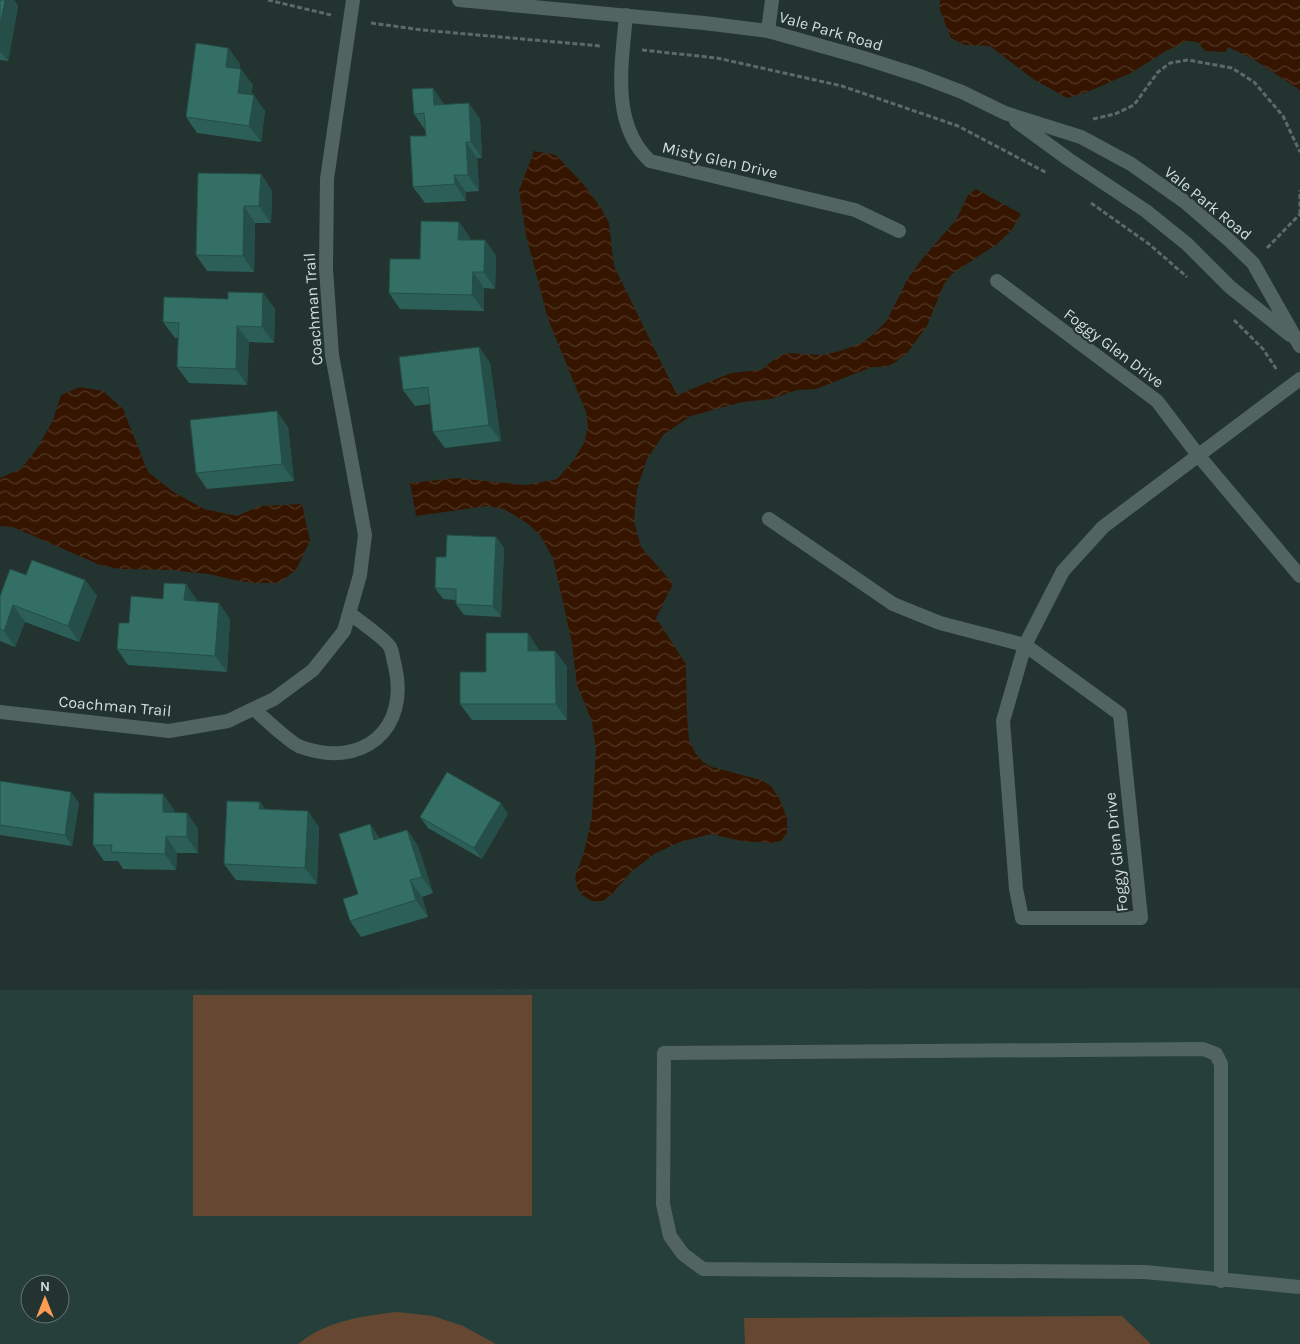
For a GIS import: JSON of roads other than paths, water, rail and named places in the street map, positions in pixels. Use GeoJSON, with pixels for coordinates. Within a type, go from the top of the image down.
{"type":"FeatureCollection","features":[{"type":"Feature","properties":{"kind":"street","name":"Coachman Trail"},"geometry":{"type":"LineString","coordinates":[[0,712],[169,731],[228,721],[274,699],[313,670],[344,631],[360,575],[365,535],[332,355],[326,269],[327,179],[353,0]]}},
{"type":"Feature","properties":{"kind":"street","name":"Vale Park Road"},"geometry":{"type":"LineString","coordinates":[[459,0],[626,15],[768,31],[920,76],[962,92],[1005,113],[1081,138],[1131,164],[1185,202],[1230,241],[1253,263],[1298,343]]}},
{"type":"Feature","properties":{"kind":"street"},"geometry":{"type":"LineString","coordinates":[[768,31],[772,0]]}},
{"type":"Feature","properties":{"kind":"street","name":"Misty Glen Drive"},"geometry":{"type":"LineString","coordinates":[[626,15],[621,81],[622,101],[633,139],[642,154],[650,161],[855,210],[899,231]]}},
{"type":"Feature","properties":{"kind":"street","name":"Vale Park Road"},"geometry":{"type":"LineString","coordinates":[[1005,113],[1068,159],[1146,211],[1187,244],[1230,287],[1298,343]]}},
{"type":"Feature","properties":{"kind":"street","name":"Foggy Glen Drive"},"geometry":{"type":"LineString","coordinates":[[997,281],[1157,401],[1198,455],[1300,576]]}},
{"type":"Feature","properties":{"kind":"street","name":"Foggy Glen Drive"},"geometry":{"type":"LineString","coordinates":[[1025,645],[1120,714],[1141,918],[1022,918],[1016,889],[1004,721],[1025,645],[1063,571],[1103,527],[1294,383]]}},
{"type":"Feature","properties":{"kind":"street"},"geometry":{"type":"LineString","coordinates":[[769,519],[893,604],[940,623],[1025,645]]}},
{"type":"Feature","properties":{"kind":"street"},"geometry":{"type":"LineString","coordinates":[[254,709],[299,747],[330,754],[359,750],[381,735],[394,714],[398,681],[390,645],[349,613]]}},
{"type":"Feature","properties":{"kind":"street"},"geometry":{"type":"LineString","coordinates":[[1221,1281],[1221,1064],[1216,1054],[1203,1049],[664,1054],[663,1204],[670,1236],[683,1254],[703,1269],[1144,1272],[1221,1281],[1300,1287]]}},
{"type":"Feature","properties":{"kind":"water"},"geometry":{"type":"Polygon","coordinates":[[[940,0],[1300,0],[1300,90],[1253,59],[1228,47],[1225,52],[1205,51],[1198,42],[1187,41],[1164,52],[1131,73],[1085,93],[1067,98],[1033,79],[990,46],[965,45],[951,38],[940,10],[940,0]]]}},
{"type":"Feature","properties":{"kind":"water"},"geometry":{"type":"Polygon","coordinates":[[[534,151],[556,155],[584,185],[601,208],[609,223],[614,266],[677,395],[731,373],[761,370],[786,353],[823,355],[862,343],[887,320],[907,280],[922,259],[956,220],[968,195],[976,189],[1021,214],[1011,231],[997,244],[952,274],[944,284],[927,326],[908,352],[896,362],[886,367],[872,367],[816,389],[797,390],[771,399],[742,402],[691,416],[664,434],[647,459],[637,490],[634,521],[641,547],[673,584],[656,618],[686,664],[689,740],[695,753],[703,762],[712,767],[761,780],[771,786],[779,798],[787,818],[787,833],[781,841],[771,843],[742,841],[711,834],[680,842],[654,854],[631,872],[612,894],[603,901],[592,901],[582,895],[577,887],[575,877],[584,852],[592,816],[596,750],[592,721],[577,685],[572,643],[553,558],[540,535],[527,523],[504,509],[487,506],[416,516],[410,483],[457,478],[526,485],[557,479],[573,461],[584,443],[588,426],[586,412],[548,319],[526,235],[519,191],[534,151]]]}},
{"type":"Feature","properties":{"kind":"water"},"geometry":{"type":"Polygon","coordinates":[[[80,387],[103,391],[123,409],[148,472],[172,491],[204,509],[237,516],[260,506],[302,504],[310,541],[296,570],[279,583],[254,583],[209,574],[171,570],[119,569],[100,565],[13,527],[0,526],[0,478],[22,468],[38,447],[53,420],[61,395],[80,387]]]}}]}
